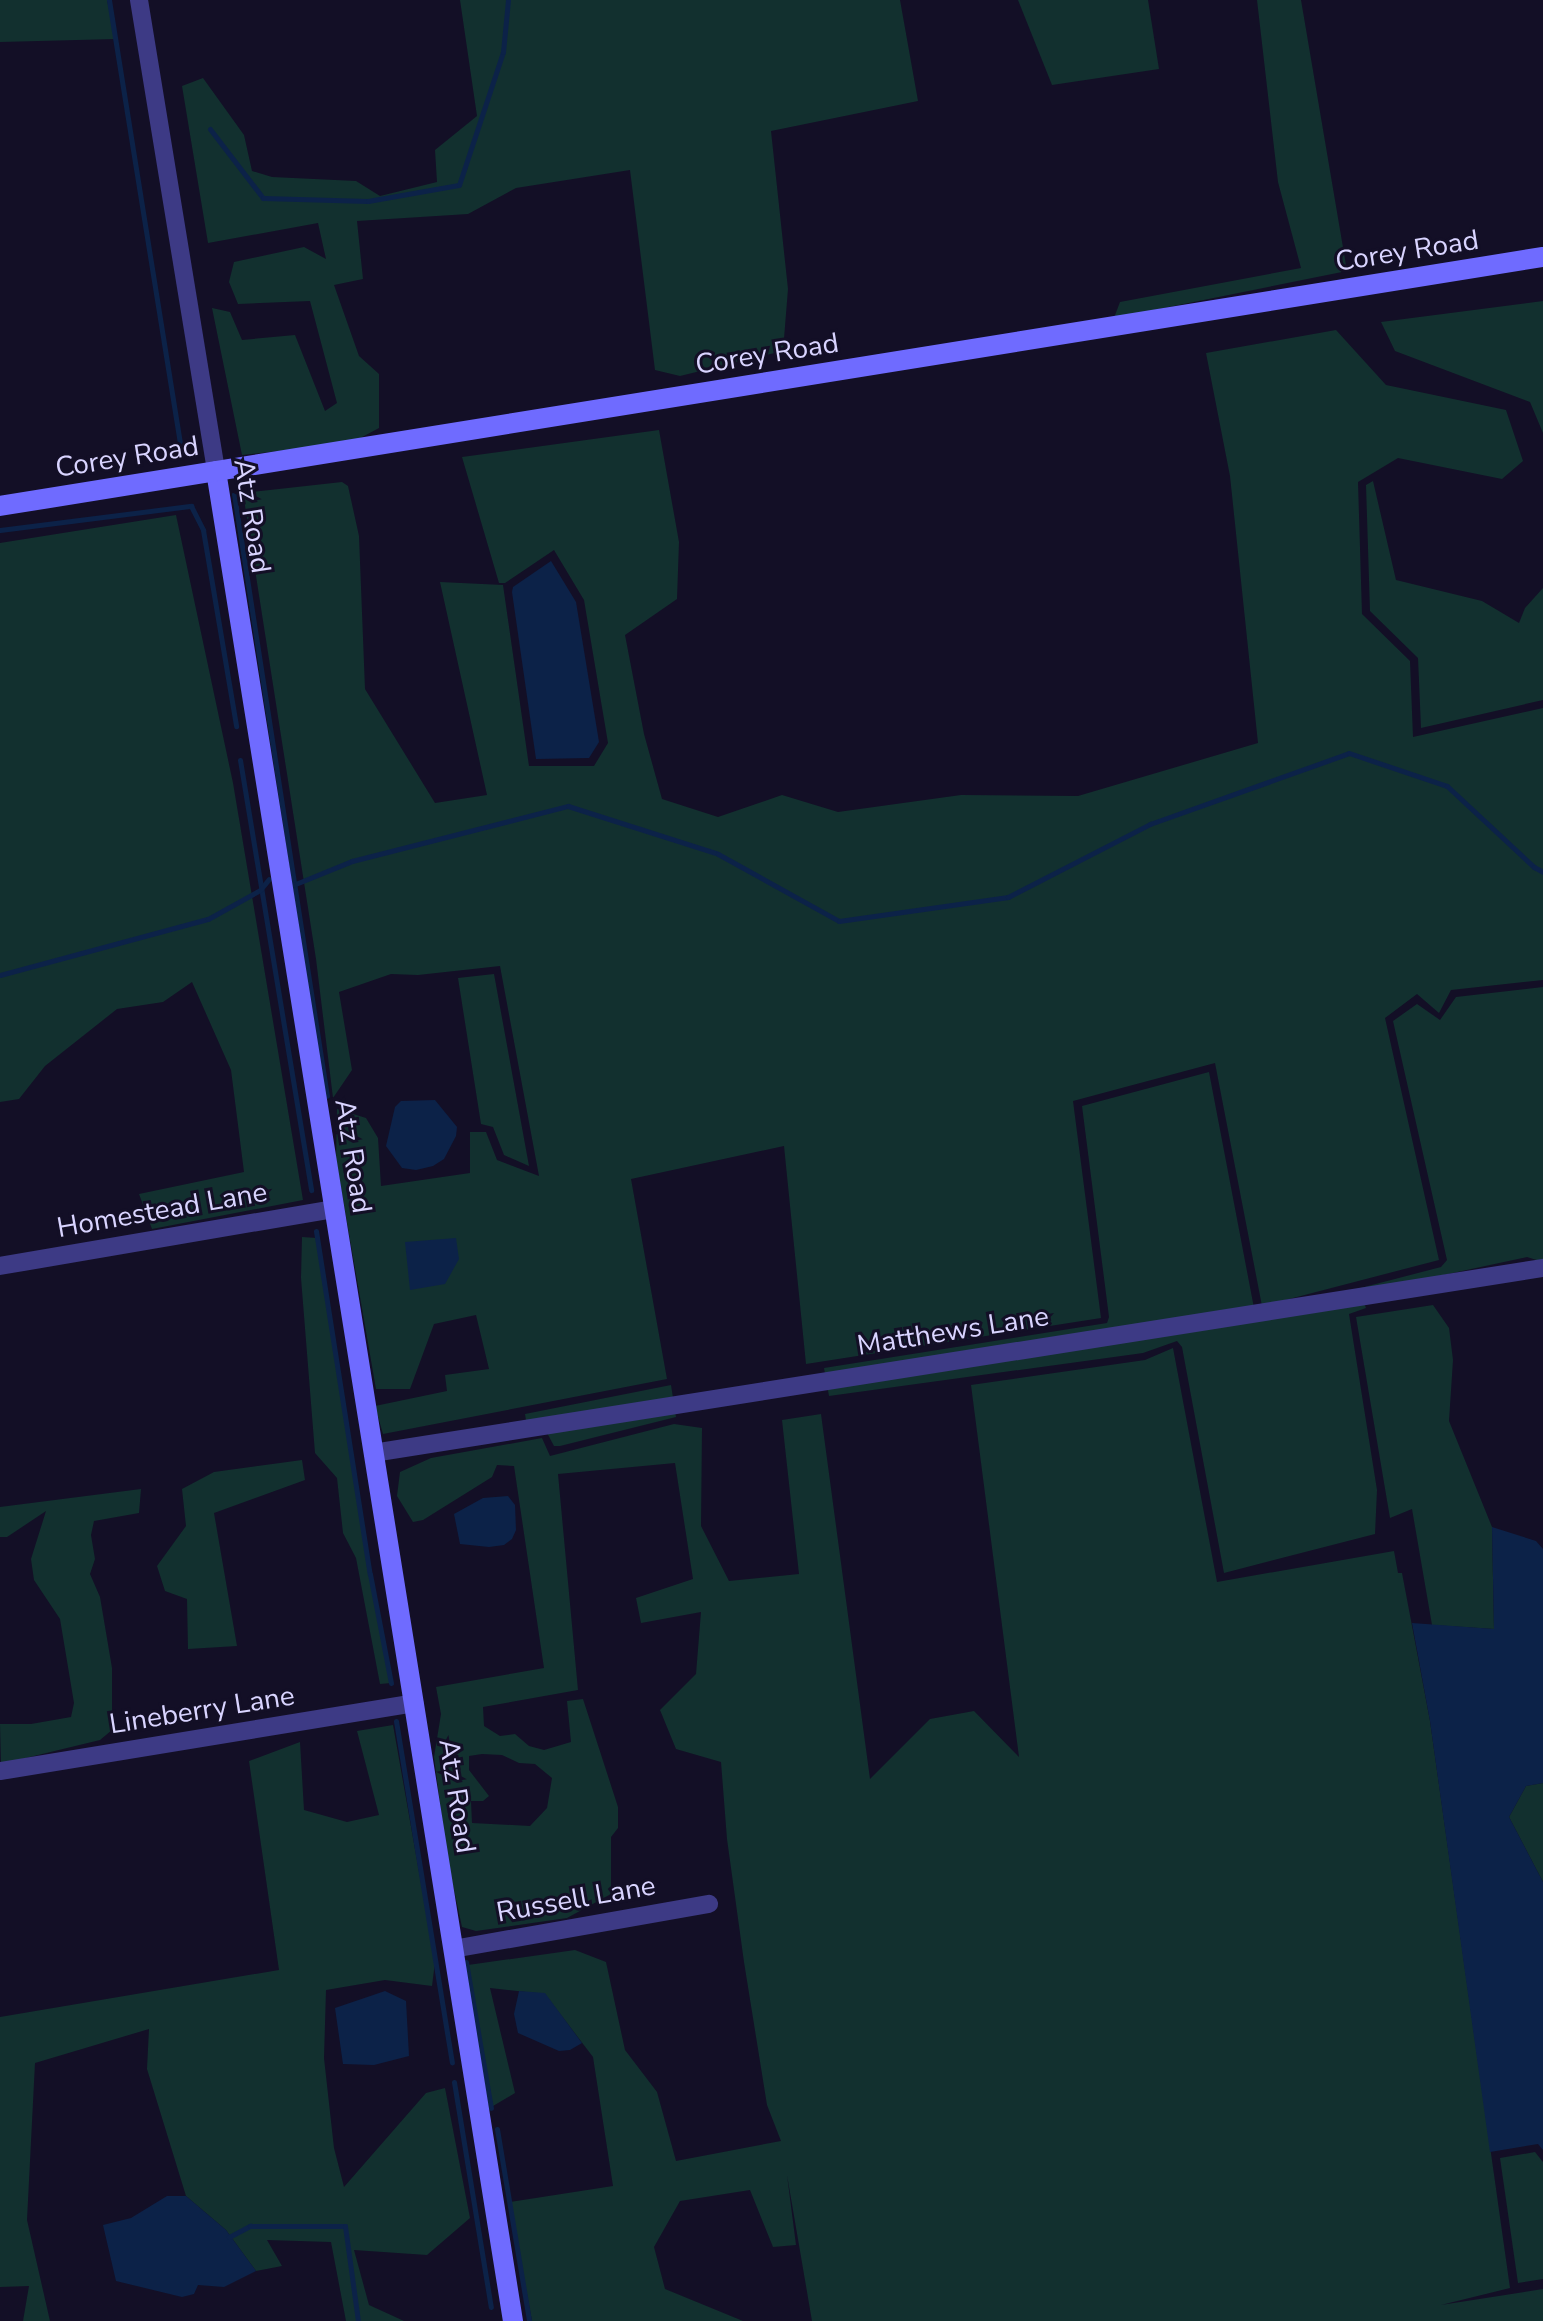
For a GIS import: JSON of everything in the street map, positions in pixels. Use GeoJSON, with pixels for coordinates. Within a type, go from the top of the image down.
{"type":"FeatureCollection","features":[{"type":"Feature","properties":{"kind":"street","name":"Atz Road"},"geometry":{"type":"LineString","coordinates":[[139,0],[513,2321]]}},
{"type":"Feature","properties":{"kind":"street","name":"Corey Road"},"geometry":{"type":"LineString","coordinates":[[0,506],[1543,257]]}},
{"type":"Feature","properties":{"kind":"street","name":"Homestead Lane"},"geometry":{"type":"LineString","coordinates":[[0,1266],[333,1209]]}},
{"type":"Feature","properties":{"kind":"street","name":"Matthews Lane"},"geometry":{"type":"LineString","coordinates":[[373,1453],[1230,1314],[1543,1268]]}},
{"type":"Feature","properties":{"kind":"street","name":"Lineberry Lane"},"geometry":{"type":"LineString","coordinates":[[0,1771],[414,1703]]}},
{"type":"Feature","properties":{"kind":"street","name":"Russell Lane"},"geometry":{"type":"LineString","coordinates":[[453,1949],[709,1904]]}},
{"type":"Feature","properties":{"kind":"green space"},"geometry":{"type":"Polygon","coordinates":[[[0,0],[107,0],[116,39],[0,42],[0,0]]]}},
{"type":"Feature","properties":{"kind":"green space"},"geometry":{"type":"Polygon","coordinates":[[[460,0],[900,0],[918,101],[771,131],[788,289],[783,351],[680,376],[655,370],[630,170],[516,188],[468,214],[357,221],[363,279],[334,285],[359,356],[379,374],[379,428],[351,443],[242,455],[212,308],[230,312],[242,340],[295,335],[325,411],[337,403],[310,301],[238,304],[229,282],[234,262],[304,247],[326,259],[318,223],[208,243],[182,86],[203,78],[244,135],[252,171],[272,177],[356,181],[380,196],[437,182],[435,150],[477,116],[460,0]]]}},
{"type":"Feature","properties":{"kind":"green space"},"geometry":{"type":"Polygon","coordinates":[[[1018,0],[1148,0],[1159,69],[1052,85],[1018,0]]]}},
{"type":"Feature","properties":{"kind":"green space"},"geometry":{"type":"Polygon","coordinates":[[[1257,0],[1301,0],[1347,271],[1114,318],[1120,302],[1301,268],[1278,182],[1257,0]]]}},
{"type":"Feature","properties":{"kind":"green space"},"geometry":{"type":"Polygon","coordinates":[[[1543,301],[1543,433],[1530,402],[1395,351],[1381,322],[1543,301]]]}},
{"type":"Feature","properties":{"kind":"green space"},"geometry":{"type":"Polygon","coordinates":[[[1336,330],[1386,385],[1506,410],[1523,461],[1502,479],[1398,458],[1358,482],[1362,614],[1410,661],[1413,737],[1543,708],[1543,980],[1451,990],[1439,1013],[1417,994],[1385,1018],[1439,1260],[1262,1306],[1215,1063],[1073,1101],[1101,1318],[806,1364],[784,1146],[631,1179],[667,1379],[383,1434],[375,1406],[447,1391],[445,1375],[489,1369],[476,1315],[434,1324],[410,1389],[376,1389],[336,1159],[337,1109],[366,1118],[378,1138],[381,1186],[470,1173],[470,1132],[486,1132],[497,1160],[539,1176],[500,966],[418,975],[391,974],[339,992],[352,1070],[333,1098],[316,959],[243,493],[342,482],[348,486],[359,536],[365,689],[435,803],[487,795],[440,582],[503,585],[529,766],[594,766],[608,743],[584,600],[554,550],[505,583],[499,583],[462,457],[659,430],[679,542],[677,599],[625,635],[644,734],[662,799],[718,817],[782,795],[838,812],[961,795],[1078,796],[1258,743],[1230,476],[1206,353],[1336,330]]]}},
{"type":"Feature","properties":{"kind":"green space"},"geometry":{"type":"Polygon","coordinates":[[[1373,481],[1396,580],[1482,601],[1519,623],[1525,608],[1543,588],[1543,700],[1421,728],[1418,658],[1370,611],[1366,485],[1373,481]]]}},
{"type":"Feature","properties":{"kind":"green space"},"geometry":{"type":"Polygon","coordinates":[[[176,515],[233,783],[303,1200],[152,1229],[139,1194],[244,1172],[231,1070],[192,982],[163,1002],[117,1009],[45,1066],[19,1099],[0,1102],[0,543],[176,515]]]}},
{"type":"Feature","properties":{"kind":"green space"},"geometry":{"type":"Polygon","coordinates":[[[494,974],[529,1166],[504,1155],[493,1127],[481,1124],[458,978],[494,974]]]}},
{"type":"Feature","properties":{"kind":"green space"},"geometry":{"type":"Polygon","coordinates":[[[1543,987],[1543,1262],[1527,1257],[1360,1293],[1366,1308],[1349,1314],[1377,1490],[1375,1534],[1224,1573],[1182,1347],[1177,1341],[1143,1353],[829,1396],[824,1368],[1107,1323],[1109,1317],[1082,1106],[1209,1072],[1254,1308],[1264,1313],[1441,1267],[1447,1260],[1393,1021],[1417,1004],[1440,1020],[1456,997],[1543,987]]]}},
{"type":"Feature","properties":{"kind":"green space"},"geometry":{"type":"Polygon","coordinates":[[[302,1237],[317,1238],[370,1574],[391,1683],[380,1684],[356,1558],[343,1533],[337,1478],[315,1453],[301,1278],[302,1237]]]}},
{"type":"Feature","properties":{"kind":"green space"},"geometry":{"type":"Polygon","coordinates":[[[1433,1305],[1449,1328],[1453,1360],[1449,1421],[1492,1527],[1494,1629],[1432,1625],[1412,1509],[1390,1518],[1356,1317],[1433,1305]]]}},
{"type":"Feature","properties":{"kind":"green space"},"geometry":{"type":"Polygon","coordinates":[[[1173,1348],[1217,1582],[1394,1551],[1398,1573],[1402,1573],[1430,1721],[1510,2288],[1441,2305],[1543,2289],[1543,2321],[812,2321],[787,2175],[796,2245],[773,2247],[750,2190],[680,2201],[654,2247],[665,2289],[743,2321],[532,2321],[510,2202],[613,2186],[593,2057],[545,1994],[490,1988],[515,2093],[493,2106],[468,1965],[575,1950],[606,1962],[625,2050],[657,2092],[676,2161],[781,2141],[767,2105],[744,1962],[727,1839],[721,1762],[676,1749],[660,1710],[696,1674],[701,1612],[641,1623],[636,1598],[693,1579],[675,1463],[558,1474],[578,1690],[483,1707],[484,1726],[500,1736],[515,1734],[529,1746],[544,1750],[571,1742],[567,1701],[583,1699],[618,1807],[618,1828],[611,1837],[611,1894],[567,1918],[476,1931],[462,1927],[447,1857],[434,1757],[441,1714],[436,1687],[544,1668],[514,1466],[497,1465],[492,1477],[423,1520],[413,1522],[397,1496],[400,1472],[431,1458],[542,1438],[550,1456],[674,1424],[702,1428],[701,1526],[729,1581],[799,1574],[782,1420],[821,1414],[870,1779],[930,1719],[974,1711],[1019,1757],[971,1385],[1145,1360],[1173,1348]],[[502,1755],[469,1756],[469,1770],[489,1796],[483,1801],[471,1801],[472,1823],[530,1826],[547,1808],[552,1778],[535,1764],[519,1763],[502,1755]]]}},
{"type":"Feature","properties":{"kind":"green space"},"geometry":{"type":"Polygon","coordinates":[[[671,1385],[676,1417],[560,1446],[554,1446],[546,1431],[528,1433],[525,1414],[671,1385]]]}},
{"type":"Feature","properties":{"kind":"green space"},"geometry":{"type":"Polygon","coordinates":[[[302,1460],[305,1480],[214,1513],[237,1646],[188,1649],[187,1599],[165,1591],[157,1566],[186,1526],[182,1489],[214,1472],[302,1460]]]}},
{"type":"Feature","properties":{"kind":"green space"},"geometry":{"type":"Polygon","coordinates":[[[141,1489],[139,1513],[94,1521],[91,1535],[95,1559],[90,1574],[100,1597],[112,1668],[112,1730],[100,1740],[1,1764],[0,1724],[31,1724],[71,1717],[74,1703],[60,1619],[34,1580],[31,1559],[46,1511],[7,1537],[0,1537],[0,1507],[141,1489]]]}},
{"type":"Feature","properties":{"kind":"green space"},"geometry":{"type":"Polygon","coordinates":[[[393,1725],[435,1962],[432,1986],[385,1980],[326,1990],[324,2058],[334,2148],[344,2187],[426,2093],[445,2088],[470,2218],[427,2255],[354,2250],[369,2305],[404,2321],[346,2321],[331,2242],[267,2240],[282,2266],[256,2271],[226,2230],[186,2196],[147,2069],[149,2029],[35,2063],[27,2220],[50,2321],[23,2321],[29,2286],[0,2287],[0,2017],[279,1970],[249,1761],[300,1742],[304,1810],[347,1822],[379,1815],[357,1731],[393,1725]]]}},
{"type":"Feature","properties":{"kind":"green space"},"geometry":{"type":"Polygon","coordinates":[[[1543,1783],[1543,1882],[1509,1817],[1526,1786],[1543,1783]]]}},
{"type":"Feature","properties":{"kind":"green space"},"geometry":{"type":"Polygon","coordinates":[[[1535,2152],[1543,2162],[1543,2279],[1518,2283],[1500,2158],[1535,2152]]]}},
{"type":"Feature","properties":{"kind":"water"},"geometry":{"type":"Polygon","coordinates":[[[551,561],[576,602],[599,742],[589,758],[536,759],[512,592],[513,587],[551,561]]]}},
{"type":"Feature","properties":{"kind":"water"},"geometry":{"type":"Polygon","coordinates":[[[435,1100],[457,1127],[456,1136],[444,1159],[433,1166],[416,1170],[402,1168],[386,1146],[395,1107],[401,1101],[435,1100]]]}},
{"type":"Feature","properties":{"kind":"water"},"geometry":{"type":"Polygon","coordinates":[[[456,1238],[459,1259],[445,1284],[410,1290],[405,1242],[456,1238]]]}},
{"type":"Feature","properties":{"kind":"water"},"geometry":{"type":"Polygon","coordinates":[[[508,1496],[515,1505],[516,1530],[512,1539],[504,1545],[489,1547],[460,1544],[454,1514],[483,1498],[508,1496]]]}},
{"type":"Feature","properties":{"kind":"water"},"geometry":{"type":"Polygon","coordinates":[[[1492,1527],[1536,1541],[1543,1549],[1543,1783],[1526,1786],[1509,1817],[1543,1882],[1543,2150],[1538,2144],[1490,2152],[1430,1721],[1412,1623],[1494,1629],[1492,1527]]]}},
{"type":"Feature","properties":{"kind":"water"},"geometry":{"type":"Polygon","coordinates":[[[385,1991],[406,2001],[409,2056],[374,2065],[343,2064],[335,2008],[385,1991]]]}},
{"type":"Feature","properties":{"kind":"water"},"geometry":{"type":"Polygon","coordinates":[[[519,1991],[545,1993],[582,2043],[570,2050],[559,2051],[518,2033],[514,2014],[519,1991]]]}},
{"type":"Feature","properties":{"kind":"water"},"geometry":{"type":"Polygon","coordinates":[[[167,2196],[186,2196],[226,2230],[256,2271],[224,2287],[198,2285],[194,2294],[182,2297],[116,2281],[103,2225],[131,2218],[167,2196]]]}},
{"type":"Feature","properties":{"kind":"waterway"},"geometry":{"type":"LineString","coordinates":[[109,0],[181,450]]}},
{"type":"Feature","properties":{"kind":"waterway"},"geometry":{"type":"LineString","coordinates":[[210,129],[263,198],[368,201],[459,185],[503,52],[508,0]]}},
{"type":"Feature","properties":{"kind":"waterway"},"geometry":{"type":"LineString","coordinates":[[234,494],[327,1096]]}},
{"type":"Feature","properties":{"kind":"waterway"},"geometry":{"type":"LineString","coordinates":[[0,530],[191,506],[203,530],[236,726]]}},
{"type":"Feature","properties":{"kind":"waterway"},"geometry":{"type":"LineString","coordinates":[[293,885],[352,861],[568,806],[718,854],[839,921],[1008,897],[1150,824],[1349,753],[1447,786],[1543,872]]}},
{"type":"Feature","properties":{"kind":"waterway"},"geometry":{"type":"LineString","coordinates":[[240,760],[311,1190]]}},
{"type":"Feature","properties":{"kind":"waterway"},"geometry":{"type":"LineString","coordinates":[[0,975],[208,919],[260,890],[269,879]]}},
{"type":"Feature","properties":{"kind":"waterway"},"geometry":{"type":"LineString","coordinates":[[316,1231],[370,1574],[391,1683]]}},
{"type":"Feature","properties":{"kind":"waterway"},"geometry":{"type":"LineString","coordinates":[[396,1721],[452,2062]]}},
{"type":"Feature","properties":{"kind":"waterway"},"geometry":{"type":"LineString","coordinates":[[466,1962],[491,2108]]}},
{"type":"Feature","properties":{"kind":"waterway"},"geometry":{"type":"LineString","coordinates":[[454,2082],[491,2307]]}},
{"type":"Feature","properties":{"kind":"waterway"},"geometry":{"type":"LineString","coordinates":[[497,2129],[529,2321]]}},
{"type":"Feature","properties":{"kind":"waterway"},"geometry":{"type":"LineString","coordinates":[[229,2237],[250,2226],[345,2226],[358,2321]]}}]}
